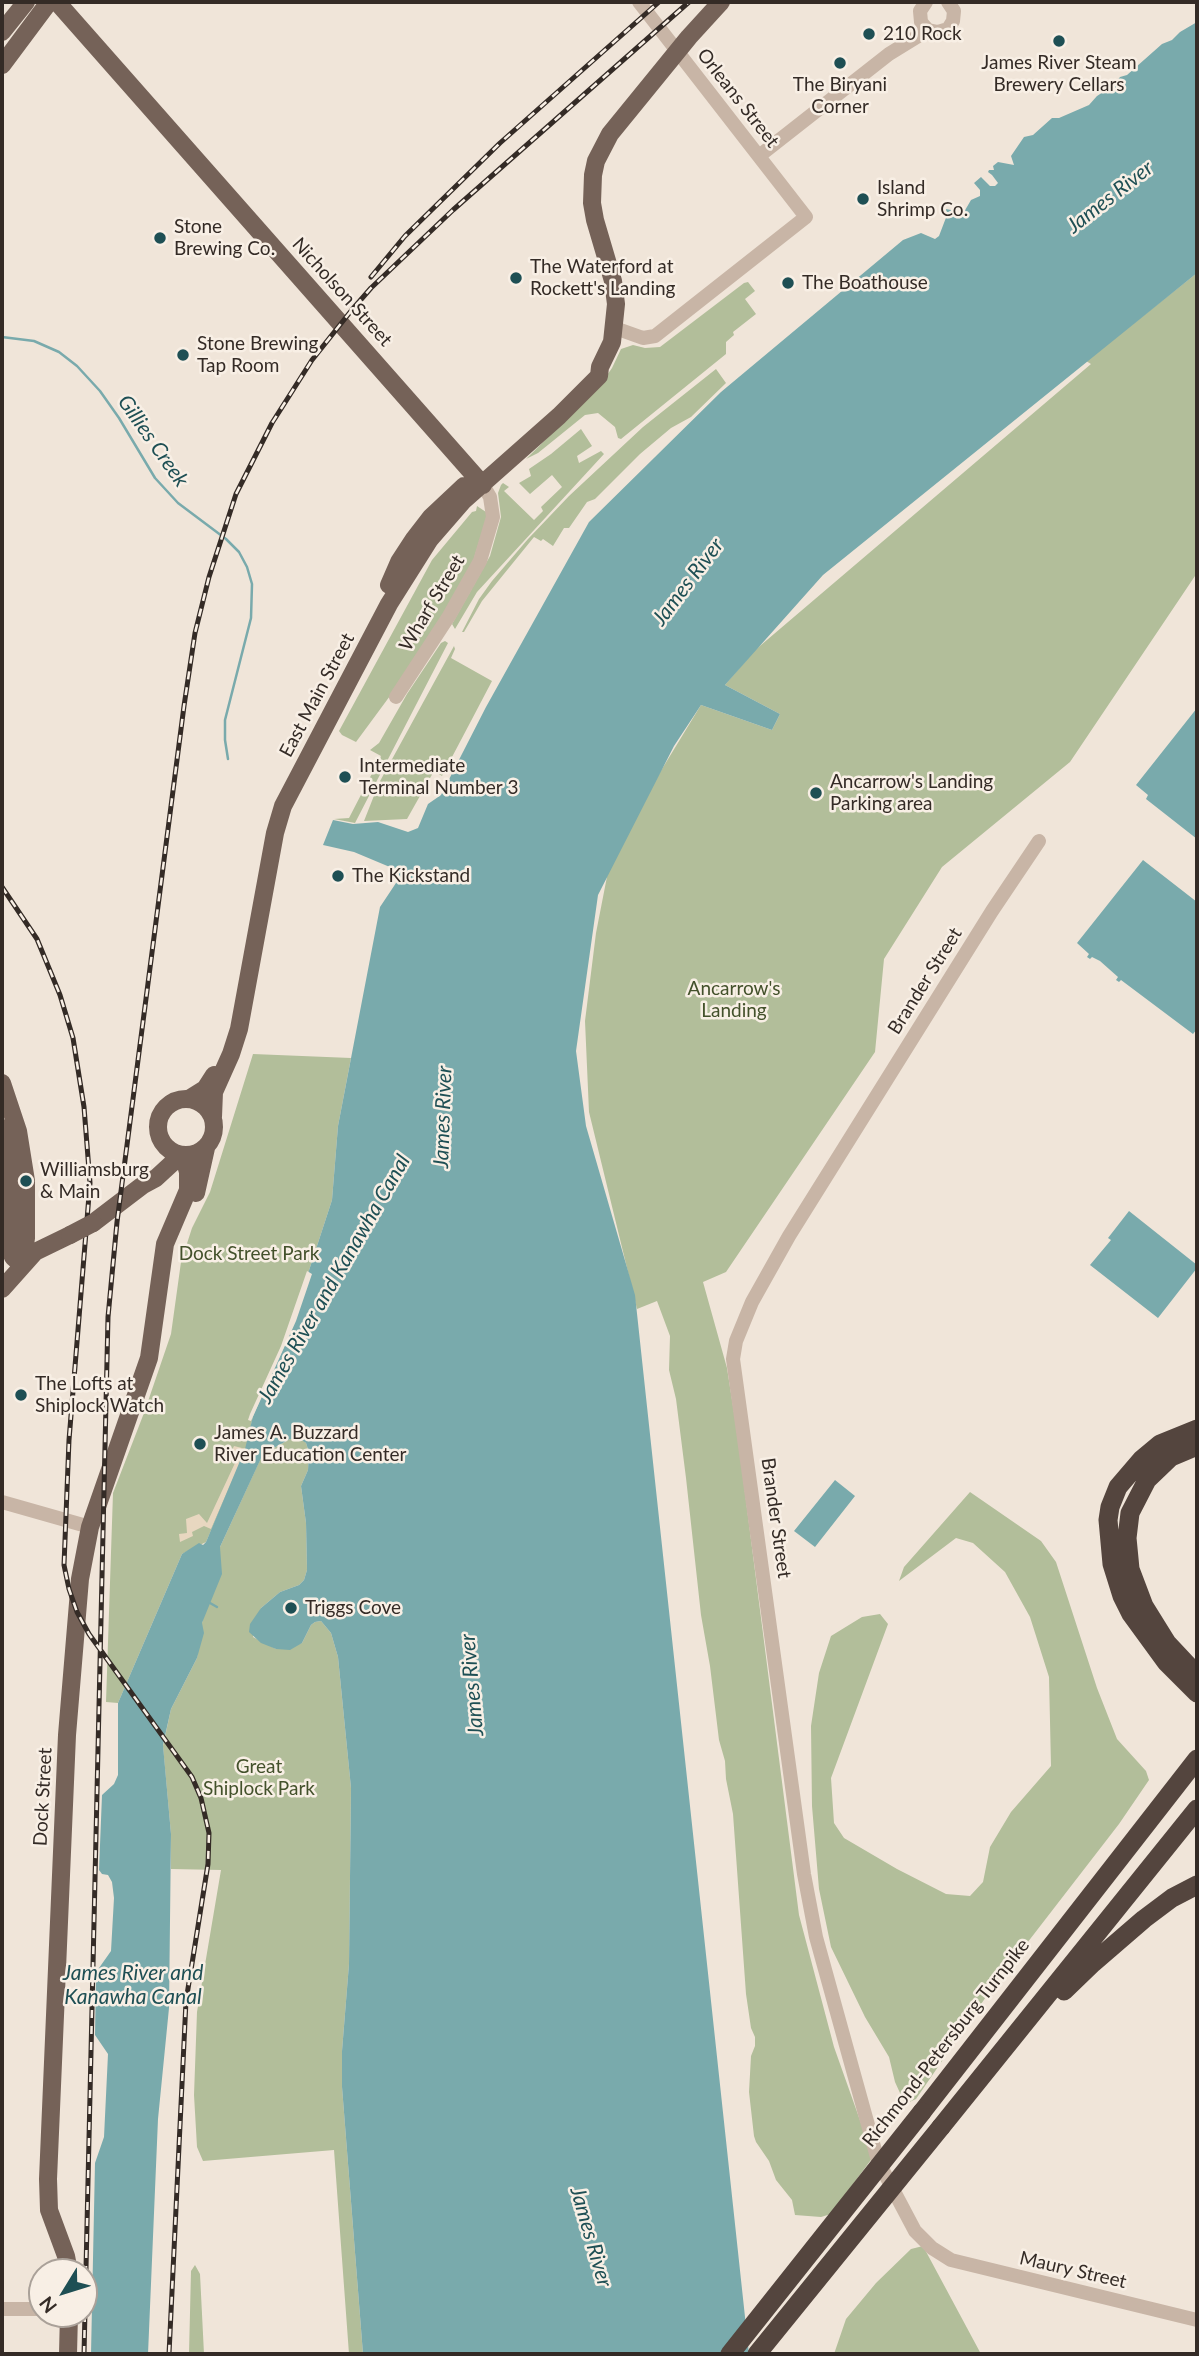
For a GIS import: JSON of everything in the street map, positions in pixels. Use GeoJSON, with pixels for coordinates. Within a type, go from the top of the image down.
{"type":"FeatureCollection","features":[{"type":"Feature","properties":{"kind":"highway"},"geometry":{"type":"LineString","coordinates":[[1197,1429],[1160,1444],[1142,1459],[1118,1487],[1108,1520],[1112,1564],[1131,1614],[1166,1662],[1197,1693]]}},
{"type":"Feature","properties":{"kind":"highway"},"geometry":{"type":"LineString","coordinates":[[1197,1446],[1171,1457],[1147,1480],[1130,1513],[1127,1538],[1130,1569],[1144,1606],[1167,1643],[1197,1675]]}},
{"type":"Feature","properties":{"kind":"highway","name":"Richmond-Petersburg Turnpike"},"geometry":{"type":"LineString","coordinates":[[730,2354],[1197,1759]]}},
{"type":"Feature","properties":{"kind":"highway"},"geometry":{"type":"LineString","coordinates":[[757,2354],[1197,1809]]}},
{"type":"Feature","properties":{"kind":"highway"},"geometry":{"type":"LineString","coordinates":[[972,2089],[1093,1962],[1172,1898],[1197,1885]]}},
{"type":"Feature","properties":{"kind":"main road"},"geometry":{"type":"LineString","coordinates":[[2,32],[26,2]]}},
{"type":"Feature","properties":{"kind":"main road"},"geometry":{"type":"LineString","coordinates":[[2,65],[49,2]]}},
{"type":"Feature","properties":{"kind":"main road","name":"Nicholson Street"},"geometry":{"type":"LineString","coordinates":[[57,2],[479,480]]}},
{"type":"Feature","properties":{"kind":"main road","name":"East Main Street"},"geometry":{"type":"LineString","coordinates":[[189,1099],[202,1092],[209,1083],[228,1039],[267,834],[278,799],[405,552],[431,517],[479,480],[592,370],[600,367],[610,349],[615,328],[616,294],[592,203],[593,175],[597,161],[610,134],[677,51],[721,2]]}},
{"type":"Feature","properties":{"kind":"main road","name":"East Main Street"},"geometry":{"type":"LineString","coordinates":[[213,1117],[214,1093],[239,1029],[281,812],[403,579],[444,522],[479,480]]}},
{"type":"Feature","properties":{"kind":"main road"},"geometry":{"type":"LineString","coordinates":[[2,1083],[18,1131],[26,1181],[27,1229],[22,1265]]}},
{"type":"Feature","properties":{"kind":"main road"},"geometry":{"type":"LineString","coordinates":[[143,1185],[158,1161],[162,1113],[173,1103],[189,1099],[201,1103],[213,1117],[215,1130],[206,1148],[197,1154],[182,1155],[171,1151],[161,1138]]}},
{"type":"Feature","properties":{"kind":"main road"},"geometry":{"type":"LineString","coordinates":[[2,1128],[13,1199],[10,1252],[22,1265]]}},
{"type":"Feature","properties":{"kind":"main road","name":"Dock Street"},"geometry":{"type":"LineString","coordinates":[[66,2258],[49,2210],[48,2179],[66,1735],[80,1579],[90,1527],[146,1368],[174,1237],[197,1190],[201,1160],[206,1148]]}},
{"type":"Feature","properties":{"kind":"main road"},"geometry":{"type":"LineString","coordinates":[[2,1289],[40,1249],[93,1223],[156,1178],[182,1155]]}},
{"type":"Feature","properties":{"kind":"main road","name":"Dock Street"},"geometry":{"type":"LineString","coordinates":[[154,1333],[155,1303],[165,1244],[188,1190],[188,1172],[182,1155]]}},
{"type":"Feature","properties":{"kind":"main road"},"geometry":{"type":"LineString","coordinates":[[68,2354],[69,2328]]}},
{"type":"Feature","properties":{"kind":"street","name":"Orleans Street"},"geometry":{"type":"LineString","coordinates":[[615,328],[643,338],[655,336],[806,219],[639,2]]}},
{"type":"Feature","properties":{"kind":"street"},"geometry":{"type":"LineString","coordinates":[[923,3],[920,11],[925,26],[938,32],[947,29],[953,21],[955,5]]}},
{"type":"Feature","properties":{"kind":"street"},"geometry":{"type":"LineString","coordinates":[[759,156],[925,26]]}},
{"type":"Feature","properties":{"kind":"street","name":"Wharf Street"},"geometry":{"type":"LineString","coordinates":[[396,697],[449,616],[480,561],[493,511],[491,497],[479,480]]}},
{"type":"Feature","properties":{"kind":"street","name":"Brander Street"},"geometry":{"type":"LineString","coordinates":[[941,2254],[915,2231],[878,2161],[816,1937],[804,1874],[733,1359],[736,1341],[752,1302],[789,1236],[992,911],[1039,841]]}},
{"type":"Feature","properties":{"kind":"street"},"geometry":{"type":"LineString","coordinates":[[2,1502],[90,1527]]}},
{"type":"Feature","properties":{"kind":"street","name":"Maury Street"},"geometry":{"type":"LineString","coordinates":[[941,2254],[961,2263],[1197,2320]]}},
{"type":"Feature","properties":{"kind":"street"},"geometry":{"type":"LineString","coordinates":[[2,2309],[28,2309]]}},
{"type":"Feature","properties":{"kind":"green space","name":"Ancarrow's Landing"},"geometry":{"type":"Polygon","coordinates":[[[1197,273],[1197,573],[1070,762],[942,867],[884,959],[875,1052],[726,1272],[703,1282],[727,1368],[738,1438],[799,1915],[834,2047],[873,2157],[831,2214],[821,2217],[795,2215],[792,2200],[776,2180],[769,2161],[754,2136],[749,2092],[755,2037],[746,1994],[733,1814],[701,1615],[676,1399],[669,1370],[670,1336],[657,1301],[637,1309],[589,1112],[585,1021],[596,933],[612,851],[701,705],[772,730],[780,714],[725,685],[754,651],[1091,364],[1086,361],[1197,273]]]}},
{"type":"Feature","properties":{"kind":"green space"},"geometry":{"type":"Polygon","coordinates":[[[748,282],[755,291],[745,299],[756,314],[733,332],[734,335],[726,342],[726,354],[621,439],[618,438],[615,427],[598,413],[585,415],[538,453],[526,459],[598,388],[621,349],[633,345],[645,348],[660,347],[748,282]]]}},
{"type":"Feature","properties":{"kind":"green space"},"geometry":{"type":"Polygon","coordinates":[[[716,369],[726,383],[691,417],[671,428],[640,454],[595,499],[587,502],[569,528],[564,528],[553,546],[534,537],[482,601],[462,632],[492,581],[569,496],[643,427],[716,369]]]}},
{"type":"Feature","properties":{"kind":"green space"},"geometry":{"type":"Polygon","coordinates":[[[581,429],[592,446],[577,456],[579,463],[601,451],[604,454],[477,592],[455,629],[452,624],[490,556],[501,517],[498,493],[501,485],[503,483],[509,487],[504,491],[534,520],[543,511],[541,507],[562,487],[552,475],[530,494],[519,483],[531,476],[529,469],[581,429]]]}},
{"type":"Feature","properties":{"kind":"green space"},"geometry":{"type":"Polygon","coordinates":[[[477,506],[486,512],[486,519],[472,565],[415,662],[356,742],[342,735],[339,731],[432,560],[472,512],[476,511],[477,506]]]}},
{"type":"Feature","properties":{"kind":"green space"},"geometry":{"type":"Polygon","coordinates":[[[445,641],[448,643],[355,823],[334,819],[349,818],[381,756],[370,750],[379,743],[407,694],[445,641]]]}},
{"type":"Feature","properties":{"kind":"green space"},"geometry":{"type":"Polygon","coordinates":[[[454,646],[451,658],[492,681],[442,776],[434,771],[407,819],[364,821],[379,783],[454,646]]]}},
{"type":"Feature","properties":{"kind":"green space","name":"Dock Street Park"},"geometry":{"type":"Polygon","coordinates":[[[253,1054],[351,1058],[338,1126],[332,1200],[284,1347],[253,1416],[246,1449],[206,1542],[182,1554],[118,1703],[106,1702],[113,1493],[171,1334],[181,1262],[192,1228],[210,1192],[253,1054]]]}},
{"type":"Feature","properties":{"kind":"green space","name":"Great Shiplock Park"},"geometry":{"type":"Polygon","coordinates":[[[300,1438],[306,1443],[309,1452],[308,1470],[301,1486],[306,1523],[307,1570],[299,1585],[280,1592],[261,1608],[253,1637],[276,1649],[302,1643],[311,1625],[321,1621],[331,1633],[338,1657],[351,1788],[349,1964],[342,2087],[363,2354],[349,2354],[334,2150],[203,2161],[197,2147],[194,2095],[197,2012],[221,1870],[171,1869],[171,1834],[163,1746],[171,1709],[197,1658],[202,1623],[220,1547],[260,1460],[263,1454],[290,1439],[300,1438]]]}},
{"type":"Feature","properties":{"kind":"green space"},"geometry":{"type":"Polygon","coordinates":[[[970,1492],[1041,1541],[1056,1562],[1097,1688],[1117,1739],[1146,1771],[1149,1780],[1119,1824],[990,1991],[916,2099],[905,2104],[895,2082],[889,2057],[865,2017],[831,1947],[819,1889],[812,1806],[811,1726],[819,1673],[831,1636],[862,1617],[880,1614],[888,1624],[831,1778],[834,1823],[844,1838],[897,1869],[946,1894],[970,1896],[983,1882],[990,1847],[1011,1812],[1051,1766],[1049,1677],[1030,1617],[1005,1572],[973,1543],[956,1538],[899,1581],[904,1567],[970,1492]]]}},
{"type":"Feature","properties":{"kind":"green space"},"geometry":{"type":"Polygon","coordinates":[[[923,2246],[981,2354],[834,2354],[846,2319],[876,2283],[911,2249],[923,2246]]]}},
{"type":"Feature","properties":{"kind":"green space"},"geometry":{"type":"Polygon","coordinates":[[[195,2265],[200,2274],[204,2354],[189,2354],[191,2271],[195,2265]]]}},
{"type":"Feature","properties":{"kind":"shaded area"},"geometry":{"type":"Polygon","coordinates":[[[234,1446],[246,1449],[211,1529],[204,1526],[192,1532],[193,1536],[180,1542],[179,1534],[187,1533],[186,1519],[199,1514],[207,1523],[235,1463],[232,1450],[234,1446]]]}},
{"type":"Feature","properties":{"kind":"water"},"geometry":{"type":"Polygon","coordinates":[[[1197,22],[1197,273],[823,575],[725,685],[780,714],[772,730],[701,705],[674,746],[598,895],[576,1051],[586,1126],[635,1295],[749,2354],[363,2354],[342,2087],[349,1964],[351,1788],[338,1657],[331,1633],[321,1621],[311,1625],[302,1643],[290,1650],[276,1649],[261,1643],[249,1632],[250,1624],[261,1608],[280,1592],[299,1585],[307,1570],[306,1523],[301,1486],[308,1470],[309,1452],[306,1443],[300,1439],[290,1439],[263,1454],[220,1547],[222,1574],[202,1623],[204,1633],[197,1658],[171,1709],[163,1745],[171,1834],[169,2008],[158,2119],[148,2354],[91,2354],[92,2328],[98,2328],[98,2258],[93,2258],[95,2163],[104,2137],[108,2054],[95,2035],[96,1978],[99,1968],[111,1951],[114,1898],[112,1882],[108,1875],[99,1870],[102,1795],[114,1784],[118,1775],[118,1703],[182,1554],[199,1543],[203,1545],[206,1542],[245,1449],[253,1416],[284,1347],[332,1200],[338,1126],[380,907],[400,877],[397,870],[354,852],[323,845],[333,820],[353,824],[378,822],[408,832],[418,828],[428,804],[441,795],[486,707],[589,522],[721,392],[903,240],[921,233],[935,239],[939,236],[947,215],[946,209],[951,210],[954,215],[964,212],[971,200],[980,196],[980,190],[974,183],[981,177],[990,186],[995,186],[998,183],[989,170],[994,170],[993,166],[998,162],[1014,165],[1011,156],[1024,137],[1033,135],[1052,118],[1059,118],[1089,105],[1120,77],[1127,75],[1180,32],[1197,22]]]}},
{"type":"Feature","properties":{"kind":"water"},"geometry":{"type":"Polygon","coordinates":[[[1197,708],[1197,839],[1146,799],[1148,795],[1136,785],[1197,708]]]}},
{"type":"Feature","properties":{"kind":"water"},"geometry":{"type":"Polygon","coordinates":[[[1143,860],[1197,902],[1197,1029],[1193,1034],[1121,980],[1116,980],[1118,977],[1100,961],[1087,957],[1089,954],[1077,943],[1143,860]]]}},
{"type":"Feature","properties":{"kind":"water"},"geometry":{"type":"Polygon","coordinates":[[[1129,1211],[1197,1265],[1158,1318],[1090,1265],[1111,1240],[1108,1238],[1129,1211]]]}},
{"type":"Feature","properties":{"kind":"water"},"geometry":{"type":"Polygon","coordinates":[[[835,1480],[855,1496],[815,1547],[794,1531],[835,1480]]]}},
{"type":"Feature","properties":{"kind":"pier"},"geometry":{"type":"Polygon","coordinates":[[[307,1271],[312,1274],[296,1321],[251,1421],[248,1420],[281,1346],[307,1271]]]}},
{"type":"Feature","properties":{"kind":"waterway","name":"Gillies Creek"},"geometry":{"type":"LineString","coordinates":[[2,337],[34,341],[59,352],[77,366],[100,391],[119,418],[155,478],[178,503],[239,552],[252,584],[251,618],[225,720],[228,759]]}},
{"type":"Feature","properties":{"kind":"waterway"},"geometry":{"type":"LineString","coordinates":[[210,1603],[217,1607]]}},
{"type":"Feature","properties":{"kind":"railway"},"geometry":{"type":"LineString","coordinates":[[371,277],[405,236],[500,143],[659,2]]}},
{"type":"Feature","properties":{"kind":"railway"},"geometry":{"type":"LineString","coordinates":[[84,2354],[108,1317],[117,1222],[184,706],[195,633],[209,577],[236,494],[272,423],[312,360],[351,311],[371,288],[453,210],[689,2]]}},
{"type":"Feature","properties":{"kind":"railway"},"geometry":{"type":"LineString","coordinates":[[2,887],[37,939],[60,995],[73,1038],[84,1107],[90,1183],[69,1440],[64,1565],[69,1589],[89,1634],[192,1777],[201,1798],[209,1833],[208,1864],[186,2001],[169,2354]]}},
{"type":"Feature","properties":{"kind":"place","name":"210 Rock"},"geometry":{"type":"Point","coordinates":[869,34]}},
{"type":"Feature","properties":{"kind":"place","name":"James River Steam Brewery Cellars"},"geometry":{"type":"Point","coordinates":[1059,41]}},
{"type":"Feature","properties":{"kind":"place","name":"The Biryani Corner"},"geometry":{"type":"Point","coordinates":[840,63]}},
{"type":"Feature","properties":{"kind":"place","name":"Island Shrimp Co."},"geometry":{"type":"Point","coordinates":[863,199]}},
{"type":"Feature","properties":{"kind":"place","name":"Stone Brewing Co."},"geometry":{"type":"Point","coordinates":[160,238]}},
{"type":"Feature","properties":{"kind":"place","name":"The Waterford at Rockett's Landing"},"geometry":{"type":"Point","coordinates":[516,278]}},
{"type":"Feature","properties":{"kind":"place","name":"The Boathouse"},"geometry":{"type":"Point","coordinates":[788,283]}},
{"type":"Feature","properties":{"kind":"place","name":"Stone Brewing Tap Room"},"geometry":{"type":"Point","coordinates":[183,355]}},
{"type":"Feature","properties":{"kind":"place","name":"Intermediate Terminal Number 3"},"geometry":{"type":"Point","coordinates":[345,777]}},
{"type":"Feature","properties":{"kind":"place","name":"Ancarrow's Landing Parking area"},"geometry":{"type":"Point","coordinates":[816,793]}},
{"type":"Feature","properties":{"kind":"place","name":"The Kickstand"},"geometry":{"type":"Point","coordinates":[338,876]}},
{"type":"Feature","properties":{"kind":"place","name":"Williamsburg & Main"},"geometry":{"type":"Point","coordinates":[26,1181]}},
{"type":"Feature","properties":{"kind":"place","name":"The Lofts at Shiplock Watch"},"geometry":{"type":"Point","coordinates":[21,1395]}},
{"type":"Feature","properties":{"kind":"place","name":"James A. Buzzard River Education Center"},"geometry":{"type":"Point","coordinates":[200,1444]}},
{"type":"Feature","properties":{"kind":"place","name":"Triggs Cove"},"geometry":{"type":"Point","coordinates":[291,1608]}},
{"type":"Feature","properties":{"kind":"water label","name":"James River"},"geometry":{"type":"Point","coordinates":[1110,197]}},
{"type":"Feature","properties":{"kind":"water label","name":"James River"},"geometry":{"type":"Point","coordinates":[688,582]}},
{"type":"Feature","properties":{"kind":"water label","name":"James River"},"geometry":{"type":"Point","coordinates":[443,1117]}},
{"type":"Feature","properties":{"kind":"water label","name":"James River and Kanawha Canal"},"geometry":{"type":"Point","coordinates":[334,1279]}},
{"type":"Feature","properties":{"kind":"water label","name":"James River"},"geometry":{"type":"Point","coordinates":[472,1685]}},
{"type":"Feature","properties":{"kind":"water label","name":"James River and Kanawha Canal"},"geometry":{"type":"Point","coordinates":[133,1985]}},
{"type":"Feature","properties":{"kind":"water label","name":"James River"},"geometry":{"type":"Point","coordinates":[591,2237]}}]}
